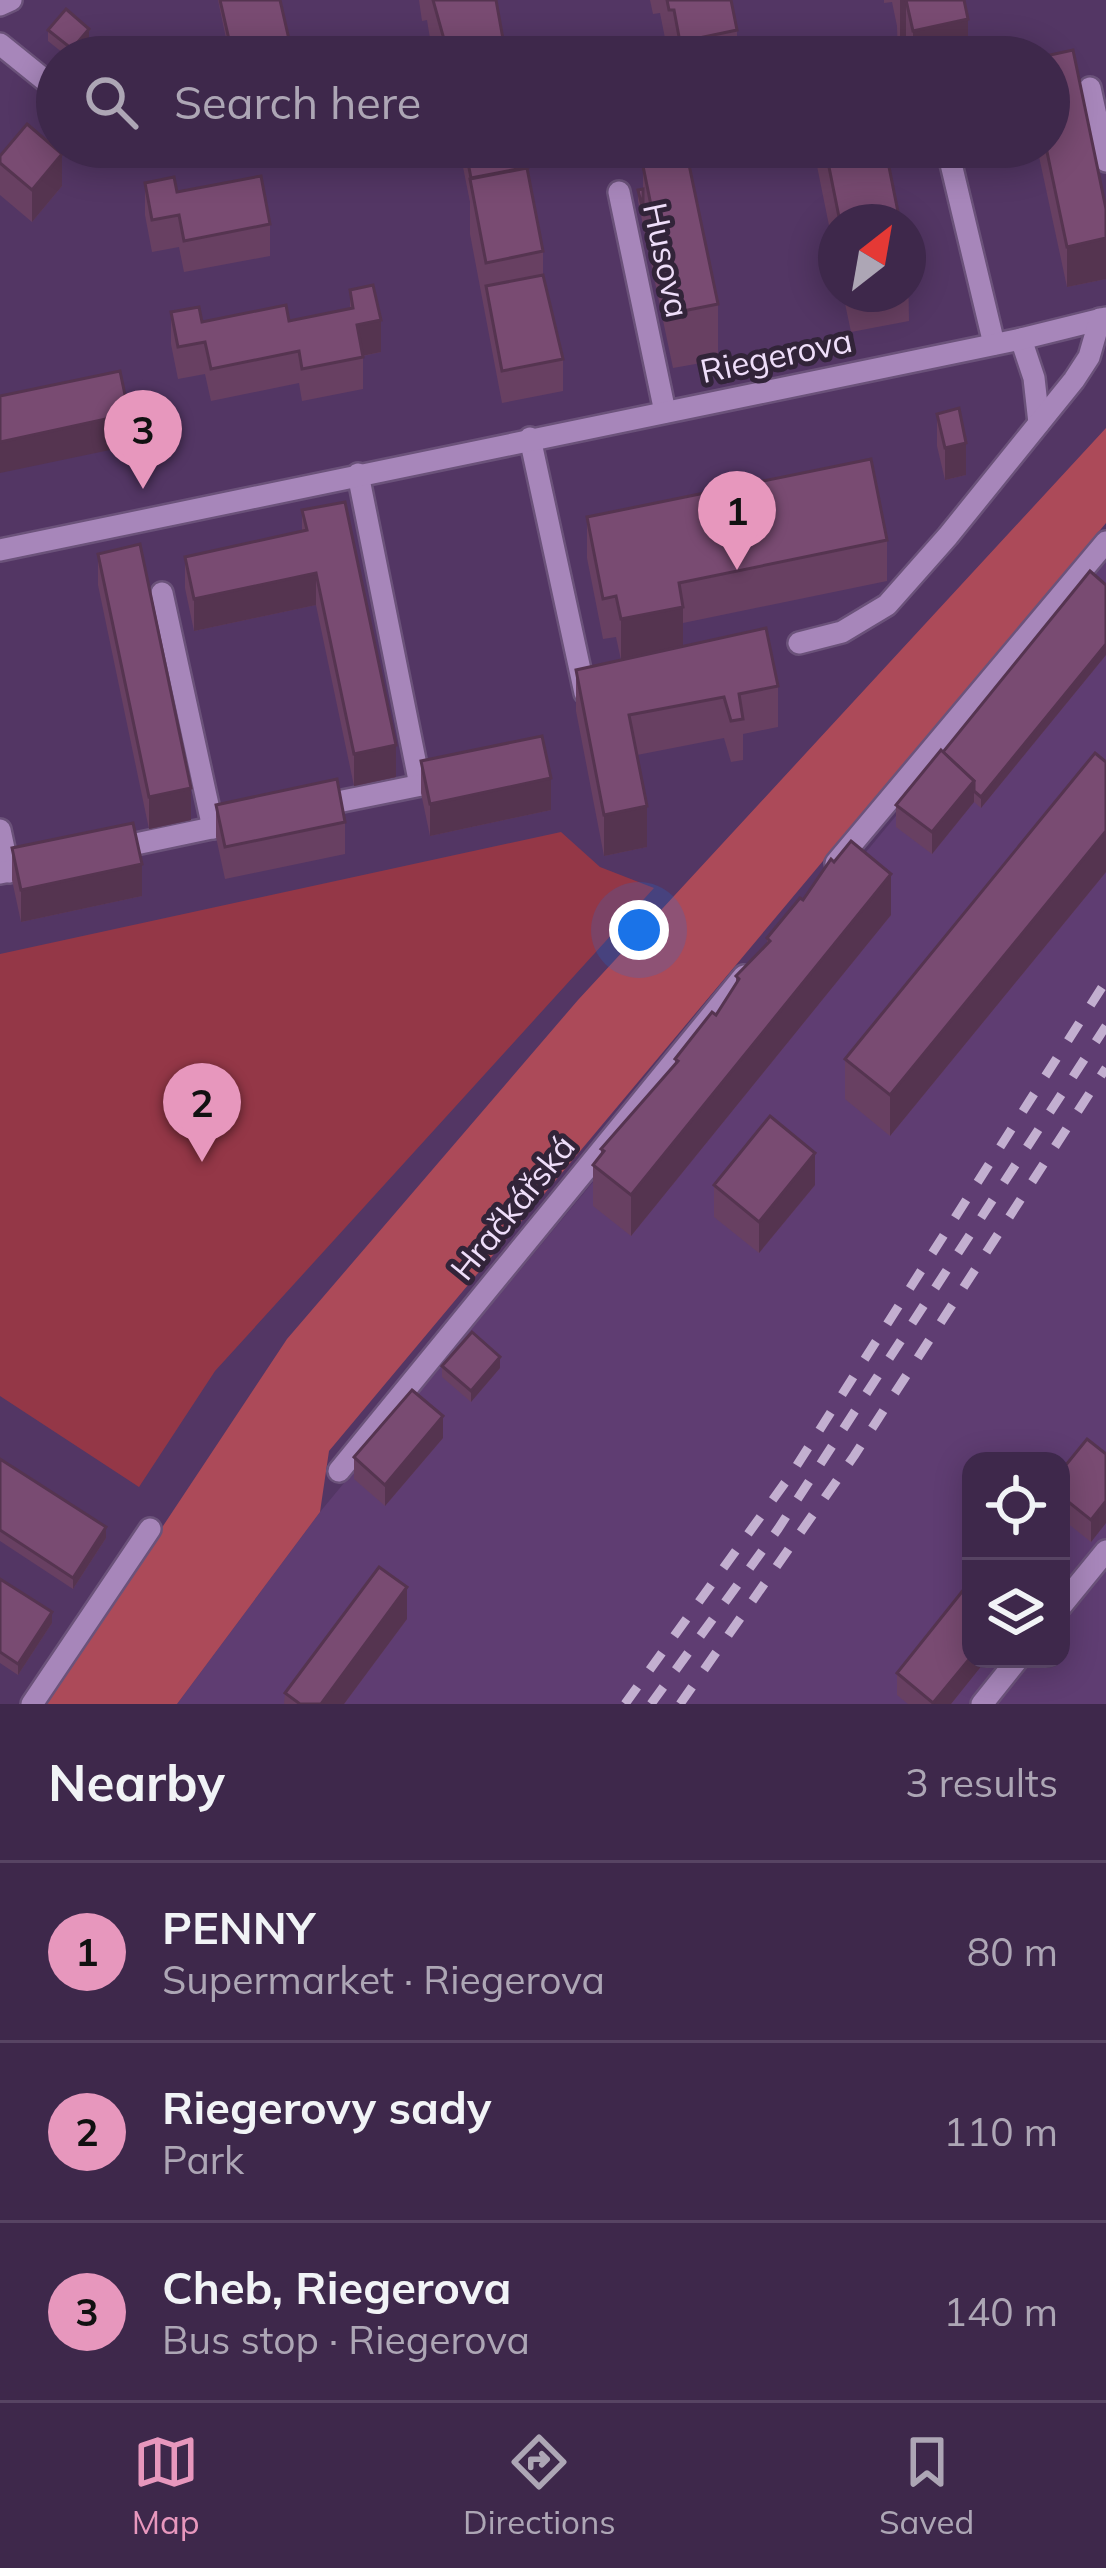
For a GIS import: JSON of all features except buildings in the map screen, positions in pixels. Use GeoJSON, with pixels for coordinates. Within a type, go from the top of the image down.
{"type":"FeatureCollection","features":[{"type":"Feature","properties":{"kind":"street"},"geometry":{"type":"LineString","coordinates":[[0,5],[11,0]]}},
{"type":"Feature","properties":{"kind":"street"},"geometry":{"type":"LineString","coordinates":[[0,44],[36,73]]}},
{"type":"Feature","properties":{"kind":"street"},"geometry":{"type":"LineString","coordinates":[[1090,88],[1106,161]]}},
{"type":"Feature","properties":{"kind":"street"},"geometry":{"type":"LineString","coordinates":[[952,168],[994,344]]}},
{"type":"Feature","properties":{"kind":"street","name":"Husova"},"geometry":{"type":"LineString","coordinates":[[619,192],[665,412]]}},
{"type":"Feature","properties":{"kind":"street"},"geometry":{"type":"LineString","coordinates":[[799,643],[842,632],[887,605],[1089,357],[1103,318]]}},
{"type":"Feature","properties":{"kind":"street","name":"Riegerova"},"geometry":{"type":"LineString","coordinates":[[0,550],[1021,339],[1103,318]]}},
{"type":"Feature","properties":{"kind":"street"},"geometry":{"type":"LineString","coordinates":[[1021,339],[1034,378],[1039,423]]}},
{"type":"Feature","properties":{"kind":"street"},"geometry":{"type":"LineString","coordinates":[[530,438],[583,693],[605,689]]}},
{"type":"Feature","properties":{"kind":"street"},"geometry":{"type":"LineString","coordinates":[[358,474],[420,785]]}},
{"type":"Feature","properties":{"kind":"street"},"geometry":{"type":"LineString","coordinates":[[824,879],[1106,542]]}},
{"type":"Feature","properties":{"kind":"street"},"geometry":{"type":"LineString","coordinates":[[162,593],[213,828]]}},
{"type":"Feature","properties":{"kind":"street"},"geometry":{"type":"LineString","coordinates":[[297,810],[466,776]]}},
{"type":"Feature","properties":{"kind":"street"},"geometry":{"type":"LineString","coordinates":[[0,830],[4,872],[255,819]]}},
{"type":"Feature","properties":{"kind":"street","name":"Hračkářská"},"geometry":{"type":"LineString","coordinates":[[338,1471],[763,953]]}},
{"type":"Feature","properties":{"kind":"street"},"geometry":{"type":"LineString","coordinates":[[32,1704],[150,1529]]}},
{"type":"Feature","properties":{"kind":"street"},"geometry":{"type":"LineString","coordinates":[[1070,1595],[1106,1551]]}},
{"type":"Feature","properties":{"kind":"street"},"geometry":{"type":"LineString","coordinates":[[982,1704],[1011,1668]]}},
{"type":"Feature","properties":{"kind":"shaded area"},"geometry":{"type":"Polygon","coordinates":[[[1106,428],[1106,523],[329,1451],[320,1512],[177,1704],[45,1704],[287,1339],[578,1000],[1106,428]]]}},
{"type":"Feature","properties":{"kind":"shaded area"},"geometry":{"type":"Polygon","coordinates":[[[1106,562],[1106,1704],[177,1704],[320,1512],[1106,562]]]}},
{"type":"Feature","properties":{"kind":"shaded area"},"geometry":{"type":"Polygon","coordinates":[[[561,832],[600,867],[654,888],[215,1371],[139,1487],[0,1396],[0,954],[561,832]]]}},
{"type":"Feature","properties":{"kind":"railway"},"geometry":{"type":"LineString","coordinates":[[625,1704],[792,1473],[1106,981]]}},
{"type":"Feature","properties":{"kind":"railway"},"geometry":{"type":"LineString","coordinates":[[651,1704],[778,1529],[1106,1026]]}},
{"type":"Feature","properties":{"kind":"railway"},"geometry":{"type":"LineString","coordinates":[[680,1704],[854,1456],[1106,1068]]}},
{"type":"Feature","properties":{"kind":"place","name":"Cheb, Riegerova"},"geometry":{"type":"Point","coordinates":[143,489]}},
{"type":"Feature","properties":{"kind":"place","name":"PENNY"},"geometry":{"type":"Point","coordinates":[737,570]}},
{"type":"Feature","properties":{"kind":"place","name":"Riegerovy sady"},"geometry":{"type":"Point","coordinates":[202,1162]}}]}
